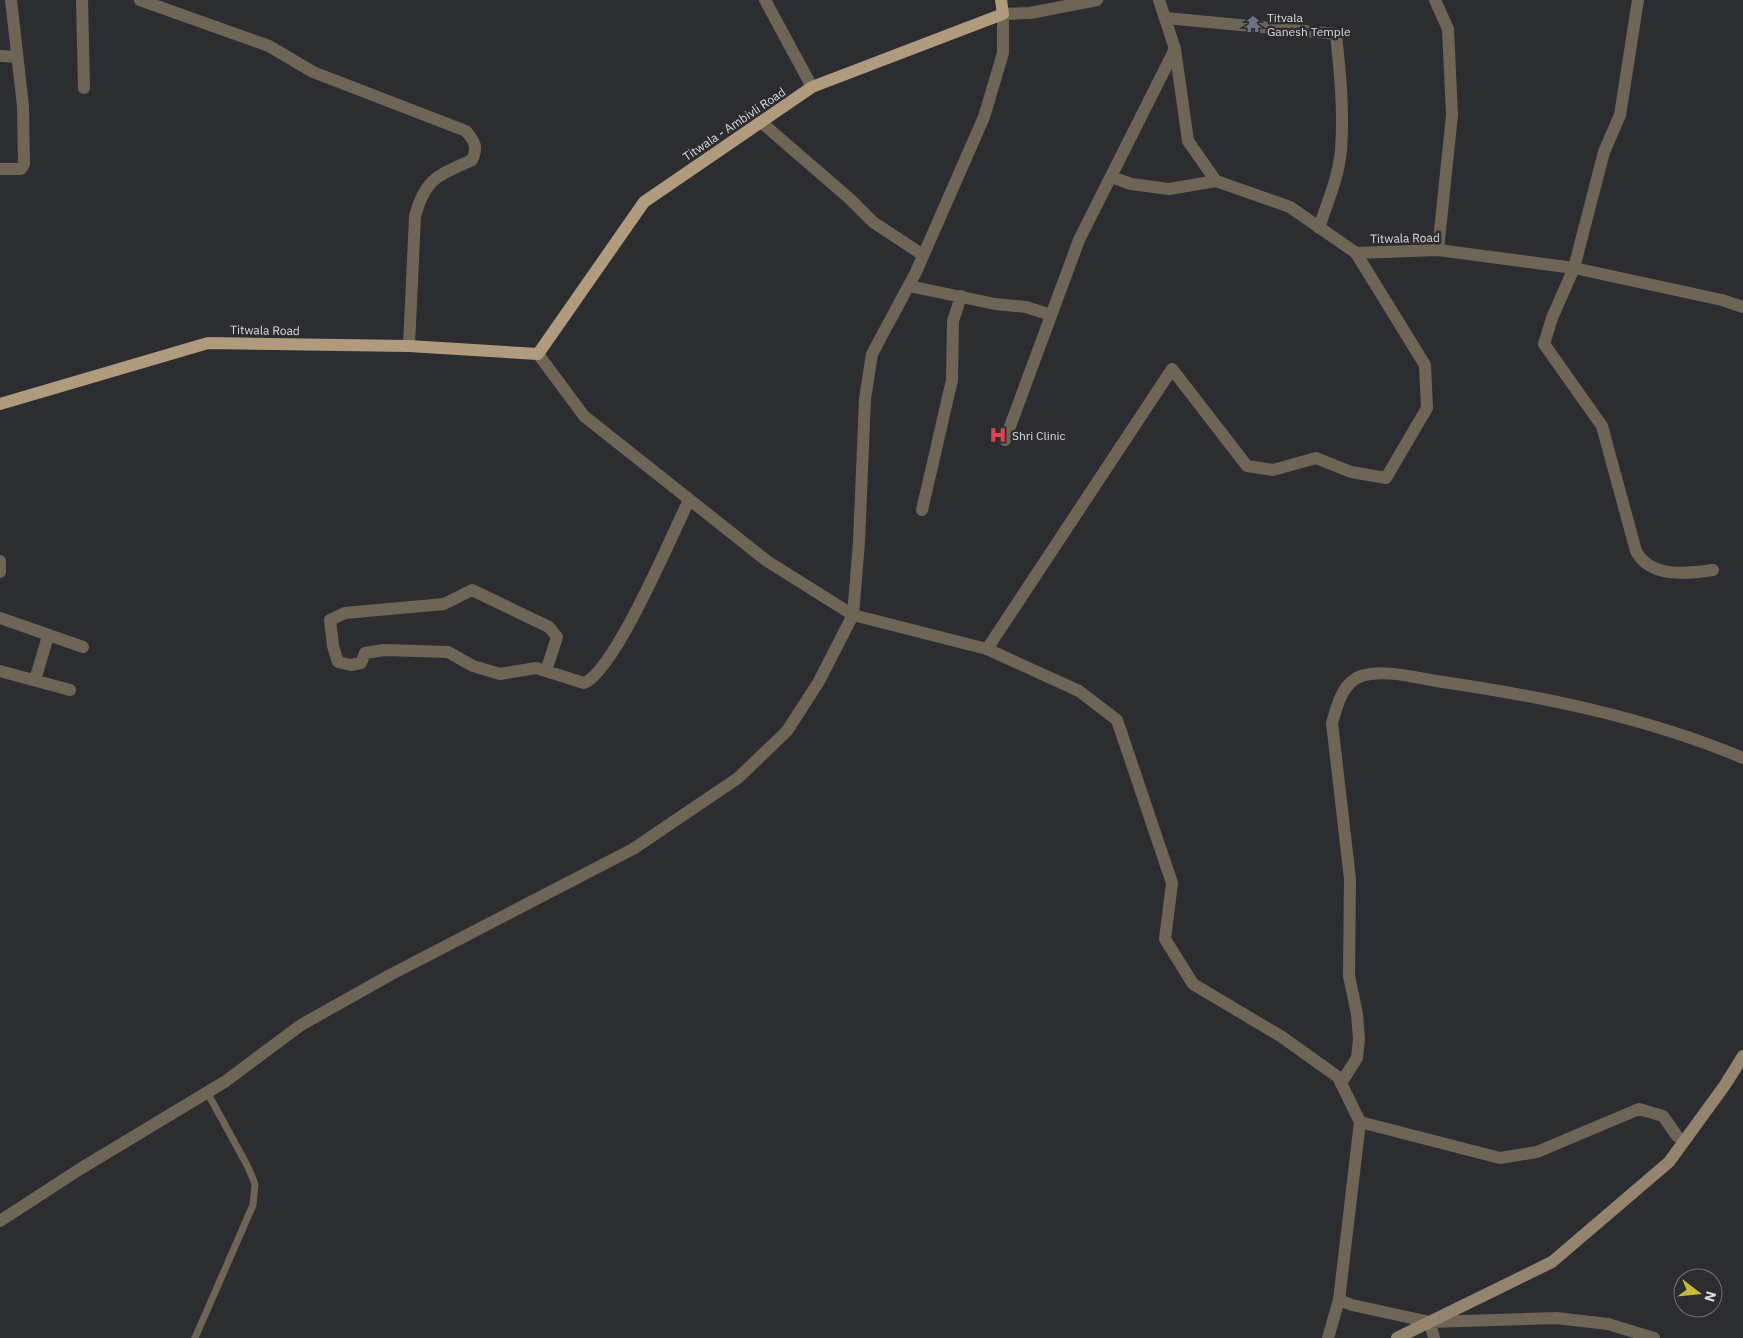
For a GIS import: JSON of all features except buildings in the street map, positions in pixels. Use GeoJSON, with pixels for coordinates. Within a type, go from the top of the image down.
{"type":"FeatureCollection","features":[{"type":"Feature","properties":{"kind":"main road"},"geometry":{"type":"LineString","coordinates":[[1001,0],[1003,14]]}},
{"type":"Feature","properties":{"kind":"main road","name":"Titwala - Ambivli Road"},"geometry":{"type":"LineString","coordinates":[[538,354],[644,202],[812,88],[1003,14]]}},
{"type":"Feature","properties":{"kind":"main road","name":"Titwala Road"},"geometry":{"type":"LineString","coordinates":[[0,404],[208,343],[408,346],[538,354]]}},
{"type":"Feature","properties":{"kind":"main road"},"geometry":{"type":"LineString","coordinates":[[1397,1338],[1552,1262],[1669,1162],[1725,1086],[1743,1056]]}},
{"type":"Feature","properties":{"kind":"street"},"geometry":{"type":"LineString","coordinates":[[82,0],[84,88]]}},
{"type":"Feature","properties":{"kind":"street"},"geometry":{"type":"LineString","coordinates":[[140,0],[269,46],[313,72],[466,131],[475,142],[476,151],[472,160],[440,175],[425,188],[414,216],[408,346]]}},
{"type":"Feature","properties":{"kind":"street"},"geometry":{"type":"LineString","coordinates":[[765,0],[812,88]]}},
{"type":"Feature","properties":{"kind":"street"},"geometry":{"type":"LineString","coordinates":[[0,1221],[80,1169],[226,1081],[302,1025],[390,975],[633,849],[738,778],[787,731],[818,683],[853,615],[859,542],[865,399],[872,354],[909,286],[984,117],[1003,53],[1003,14],[1030,13],[1097,0]]}},
{"type":"Feature","properties":{"kind":"street"},"geometry":{"type":"LineString","coordinates":[[1112,177],[1131,184],[1169,190],[1216,181],[1188,141],[1175,49],[1159,0]]}},
{"type":"Feature","properties":{"kind":"street"},"geometry":{"type":"LineString","coordinates":[[1435,0],[1448,29],[1452,115],[1438,250]]}},
{"type":"Feature","properties":{"kind":"street"},"geometry":{"type":"LineString","coordinates":[[1638,0],[1620,115],[1604,152],[1574,268],[1552,318],[1544,344],[1602,426],[1636,551],[1641,561],[1652,568],[1668,572],[1713,570]]}},
{"type":"Feature","properties":{"kind":"street"},"geometry":{"type":"LineString","coordinates":[[0,169],[21,169],[24,164],[23,106],[8,1]]}},
{"type":"Feature","properties":{"kind":"street"},"geometry":{"type":"LineString","coordinates":[[1166,18],[1336,34],[1341,86],[1341,151],[1333,186],[1319,228]]}},
{"type":"Feature","properties":{"kind":"street"},"geometry":{"type":"LineString","coordinates":[[1006,440],[1078,240],[1112,177],[1175,49]]}},
{"type":"Feature","properties":{"kind":"street"},"geometry":{"type":"LineString","coordinates":[[0,56],[17,57]]}},
{"type":"Feature","properties":{"kind":"street"},"geometry":{"type":"LineString","coordinates":[[761,122],[850,199],[873,222],[923,255]]}},
{"type":"Feature","properties":{"kind":"street","name":"Titwala Road"},"geometry":{"type":"LineString","coordinates":[[1216,181],[1290,207],[1356,253],[1438,250],[1574,268],[1722,300],[1743,307]]}},
{"type":"Feature","properties":{"kind":"street"},"geometry":{"type":"LineString","coordinates":[[988,649],[1172,369],[1247,466],[1274,470],[1316,458],[1351,472],[1386,478],[1426,408],[1426,366],[1356,253]]}},
{"type":"Feature","properties":{"kind":"street"},"geometry":{"type":"LineString","coordinates":[[909,286],[995,304],[1026,307],[1051,315]]}},
{"type":"Feature","properties":{"kind":"street"},"geometry":{"type":"LineString","coordinates":[[922,510],[952,380],[953,321],[961,296]]}},
{"type":"Feature","properties":{"kind":"street"},"geometry":{"type":"LineString","coordinates":[[538,354],[584,416],[766,561],[853,615],[988,649],[1079,691],[1118,720],[1172,883],[1165,939],[1193,984],[1282,1037],[1338,1077],[1360,1122],[1339,1300],[1328,1338]]}},
{"type":"Feature","properties":{"kind":"street"},"geometry":{"type":"LineString","coordinates":[[546,671],[557,637],[548,627],[472,590],[444,604],[345,613],[330,620],[333,646],[338,662],[351,665],[361,663],[365,653],[384,650],[448,652],[473,666],[500,674],[536,668],[584,683],[597,674],[622,636],[689,500]]}},
{"type":"Feature","properties":{"kind":"street"},"geometry":{"type":"LineString","coordinates":[[0,561],[0,572]]}},
{"type":"Feature","properties":{"kind":"street"},"geometry":{"type":"LineString","coordinates":[[0,618],[84,647]]}},
{"type":"Feature","properties":{"kind":"street"},"geometry":{"type":"LineString","coordinates":[[35,680],[48,636]]}},
{"type":"Feature","properties":{"kind":"street"},"geometry":{"type":"LineString","coordinates":[[0,672],[70,690]]}},
{"type":"Feature","properties":{"kind":"street"},"geometry":{"type":"LineString","coordinates":[[1341,1083],[1357,1058],[1359,1039],[1357,1014],[1348,976],[1350,879],[1332,723],[1339,700],[1359,677],[1380,673],[1487,688],[1602,711],[1712,745],[1743,758]]}},
{"type":"Feature","properties":{"kind":"street"},"geometry":{"type":"LineString","coordinates":[[1360,1122],[1500,1158],[1537,1152],[1639,1109],[1663,1116],[1677,1136]]}},
{"type":"Feature","properties":{"kind":"street"},"geometry":{"type":"LineString","coordinates":[[1339,1300],[1352,1305],[1430,1322],[1556,1318],[1608,1324],[1654,1338]]}},
{"type":"Feature","properties":{"kind":"street"},"geometry":{"type":"LineString","coordinates":[[1430,1322],[1434,1338]]}},
{"type":"Feature","properties":{"kind":"lane"},"geometry":{"type":"LineString","coordinates":[[195,1338],[253,1205],[255,1184],[247,1165],[207,1092]]}},
{"type":"Feature","properties":{"kind":"place","name":"Titvala Ganesh Temple"},"geometry":{"type":"Point","coordinates":[1253,24]}},
{"type":"Feature","properties":{"kind":"place","name":"Shri Clinic"},"geometry":{"type":"Point","coordinates":[998,435]}}]}
